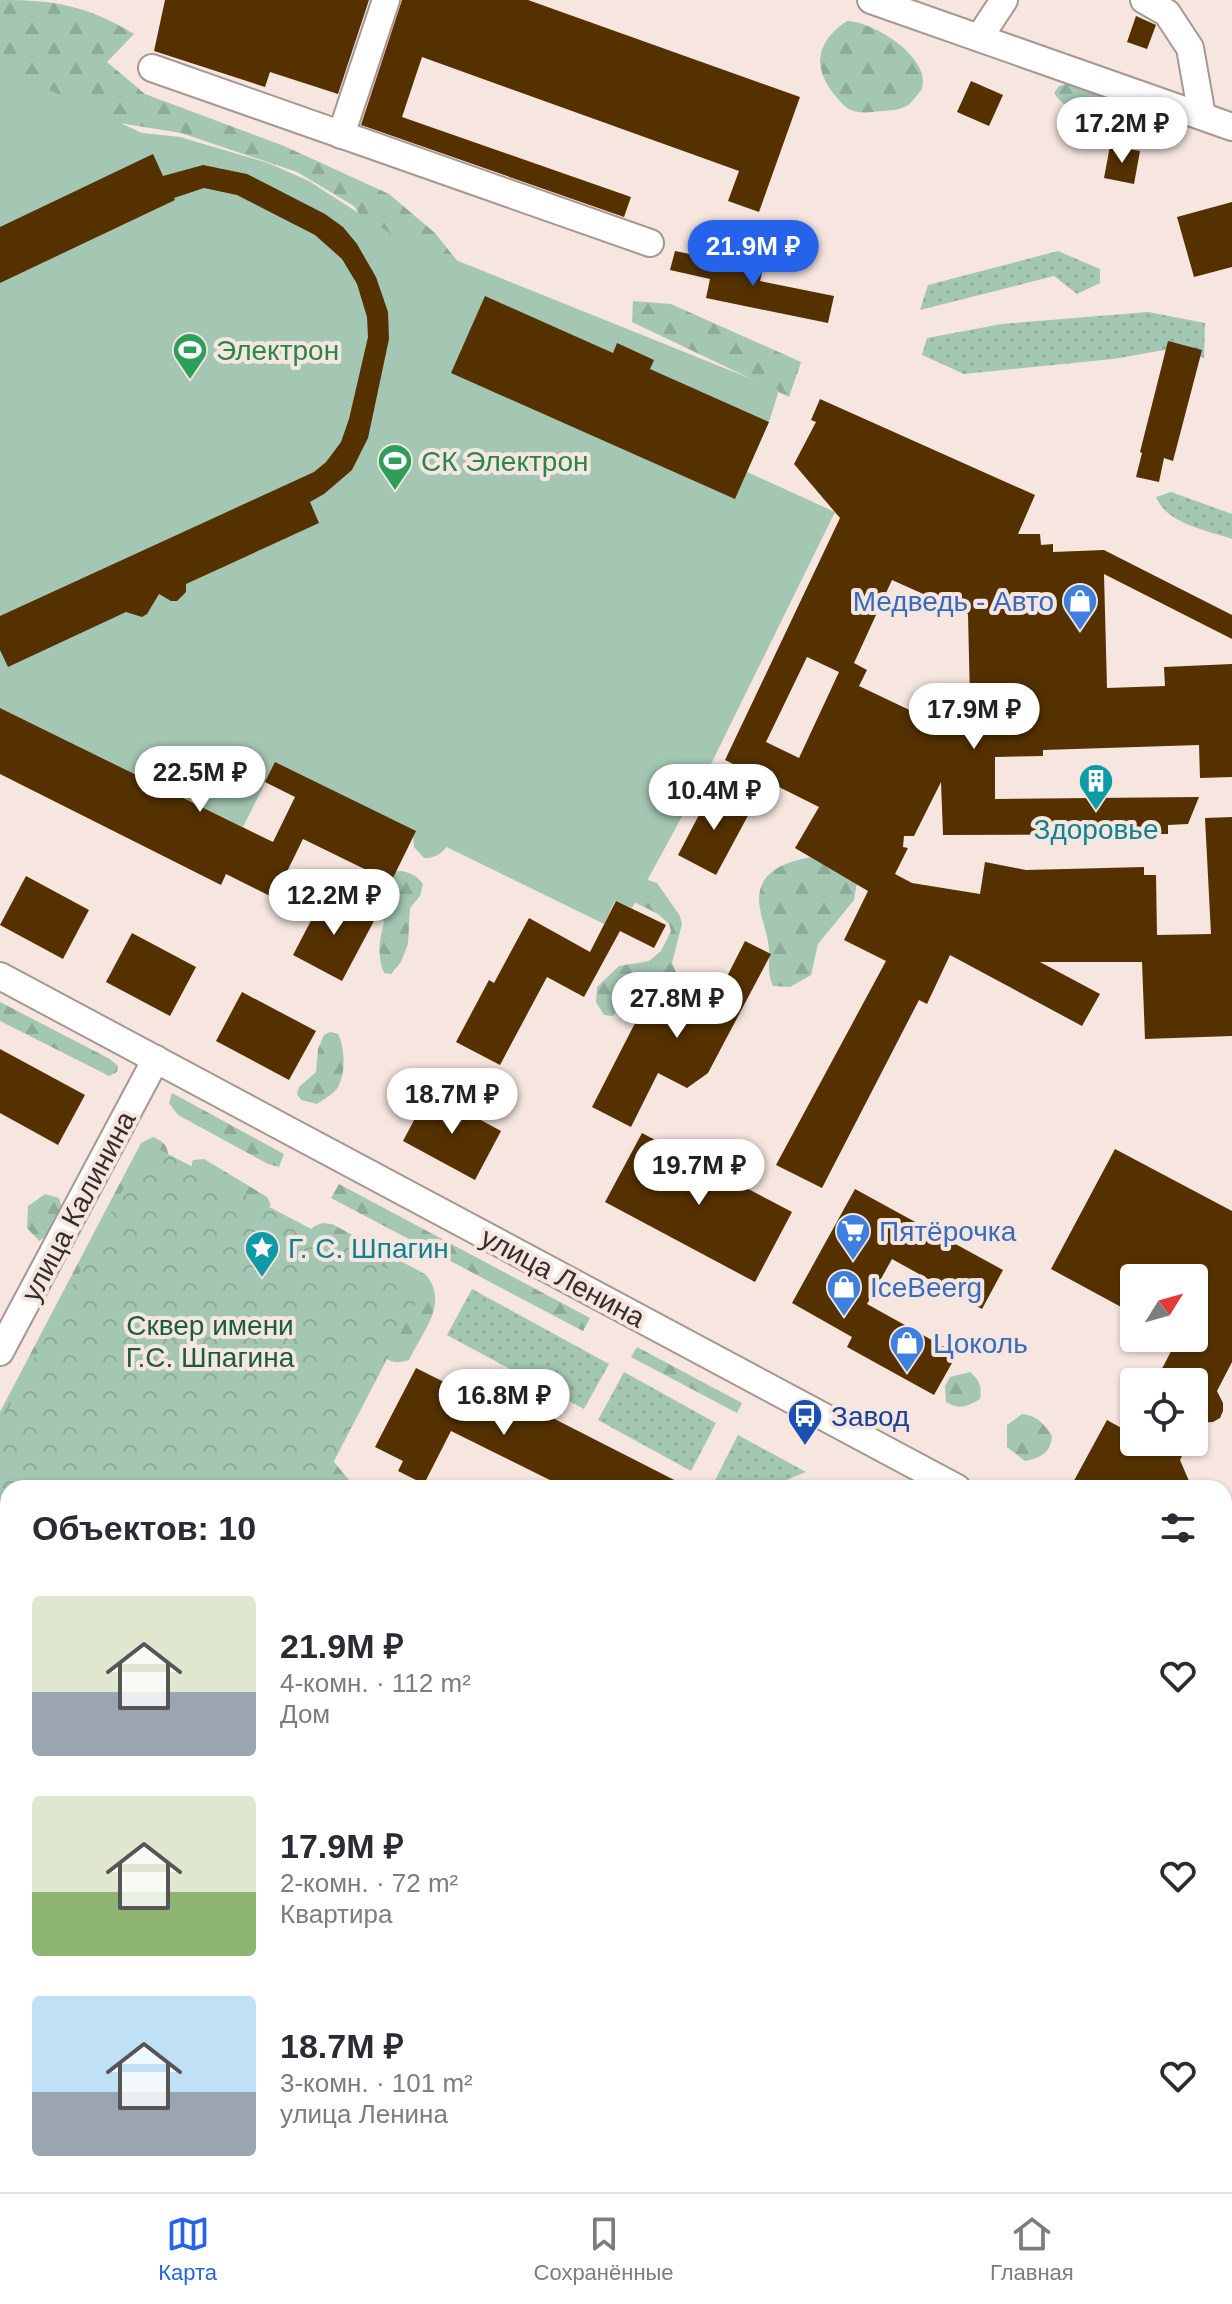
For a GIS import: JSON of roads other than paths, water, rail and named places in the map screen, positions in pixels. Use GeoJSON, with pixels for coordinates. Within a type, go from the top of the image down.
{"type":"FeatureCollection","features":[{"type":"Feature","properties":{"kind":"street"},"geometry":{"type":"LineString","coordinates":[[341,135],[386,0]]}},
{"type":"Feature","properties":{"kind":"street"},"geometry":{"type":"LineString","coordinates":[[871,0],[1232,127]]}},
{"type":"Feature","properties":{"kind":"street"},"geometry":{"type":"LineString","coordinates":[[979,38],[1004,0]]}},
{"type":"Feature","properties":{"kind":"street"},"geometry":{"type":"LineString","coordinates":[[1144,0],[1167,13],[1190,48],[1202,116]]}},
{"type":"Feature","properties":{"kind":"street"},"geometry":{"type":"LineString","coordinates":[[152,68],[650,243]]}},
{"type":"Feature","properties":{"kind":"street","name":"улица Ленина"},"geometry":{"type":"LineString","coordinates":[[0,976],[942,1480]]}},
{"type":"Feature","properties":{"kind":"street","name":"улица Калинина"},"geometry":{"type":"LineString","coordinates":[[0,1352],[156,1059]]}},
{"type":"Feature","properties":{"kind":"place","name":"Электрон"},"geometry":{"type":"Point","coordinates":[190,381]}},
{"type":"Feature","properties":{"kind":"place","name":"СК Электрон"},"geometry":{"type":"Point","coordinates":[395,492]}},
{"type":"Feature","properties":{"kind":"place","name":"Медведь - Авто"},"geometry":{"type":"Point","coordinates":[1080,632]}},
{"type":"Feature","properties":{"kind":"place","name":"Здоровье"},"geometry":{"type":"Point","coordinates":[1096,812]}},
{"type":"Feature","properties":{"kind":"place","name":"Пятёрочка"},"geometry":{"type":"Point","coordinates":[853,1262]}},
{"type":"Feature","properties":{"kind":"place","name":"Г. С. Шпагин"},"geometry":{"type":"Point","coordinates":[262,1279]}},
{"type":"Feature","properties":{"kind":"place","name":"IceBeerg"},"geometry":{"type":"Point","coordinates":[844,1318]}},
{"type":"Feature","properties":{"kind":"place","name":"Цоколь"},"geometry":{"type":"Point","coordinates":[907,1374]}},
{"type":"Feature","properties":{"kind":"place","name":"Завод"},"geometry":{"type":"Point","coordinates":[805,1447]}},
{"type":"Feature","properties":{"kind":"park label","name":"Сквер имени Г.С. Шпагина"},"geometry":{"type":"Point","coordinates":[210,1341]}}]}
